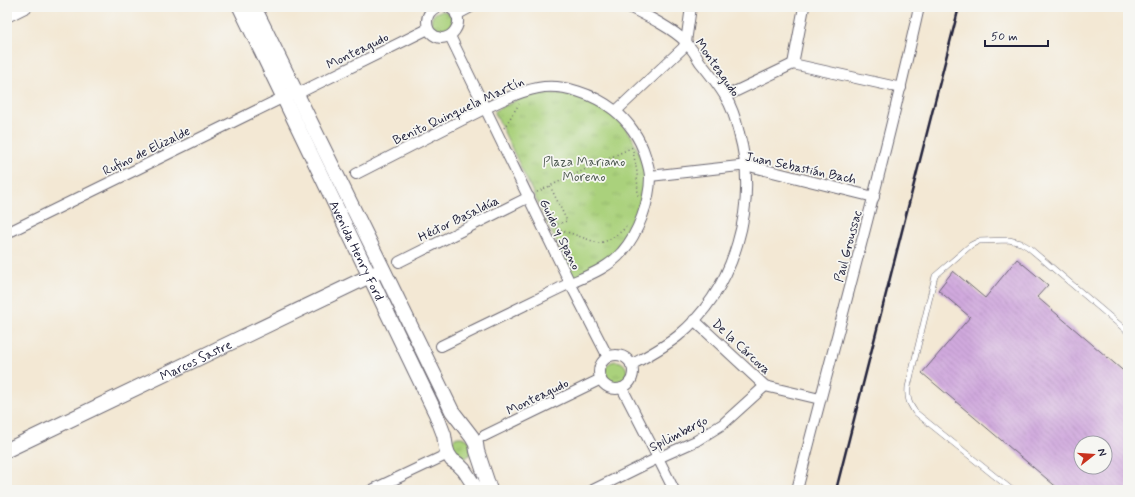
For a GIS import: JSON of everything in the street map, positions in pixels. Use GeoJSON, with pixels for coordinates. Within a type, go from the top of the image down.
{"type":"FeatureCollection","features":[{"type":"Feature","properties":{"kind":"main road","name":"Avenida Henry Ford"},"geometry":{"type":"LineString","coordinates":[[240,7],[290,95],[383,269],[452,411],[476,444],[490,490]]}},
{"type":"Feature","properties":{"kind":"main road","name":"Avenida Henry Ford"},"geometry":{"type":"LineString","coordinates":[[254,7],[290,95],[369,276],[436,414],[452,460],[458,464],[477,490]]}},
{"type":"Feature","properties":{"kind":"main road","name":"Marcos Sastre"},"geometry":{"type":"LineString","coordinates":[[7,450],[383,269]]}},
{"type":"Feature","properties":{"kind":"main road"},"geometry":{"type":"LineString","coordinates":[[447,449],[454,433],[467,431]]}},
{"type":"Feature","properties":{"kind":"main road"},"geometry":{"type":"LineString","coordinates":[[458,464],[466,464],[472,459],[477,451]]}},
{"type":"Feature","properties":{"kind":"street"},"geometry":{"type":"LineString","coordinates":[[7,17],[27,7]]}},
{"type":"Feature","properties":{"kind":"street"},"geometry":{"type":"LineString","coordinates":[[435,7],[428,14],[428,29],[430,32],[442,38],[450,36],[456,29],[458,19],[454,10],[448,7]]}},
{"type":"Feature","properties":{"kind":"street"},"geometry":{"type":"LineString","coordinates":[[456,15],[471,7]]}},
{"type":"Feature","properties":{"kind":"street","name":"Monteagudo"},"geometry":{"type":"LineString","coordinates":[[629,7],[653,20],[686,42],[726,96],[742,142],[745,166],[746,199],[737,247],[728,270],[711,299],[694,320],[678,336],[665,346],[631,365]]}},
{"type":"Feature","properties":{"kind":"street"},"geometry":{"type":"LineString","coordinates":[[616,111],[680,51],[686,42],[691,7]]}},
{"type":"Feature","properties":{"kind":"street"},"geometry":{"type":"LineString","coordinates":[[793,64],[804,7]]}},
{"type":"Feature","properties":{"kind":"street","name":"Paul Groussac"},"geometry":{"type":"LineString","coordinates":[[796,490],[874,197],[920,7]]}},
{"type":"Feature","properties":{"kind":"street","name":"Monteagudo"},"geometry":{"type":"LineString","coordinates":[[290,95],[428,29]]}},
{"type":"Feature","properties":{"kind":"street","name":"Guido y Spano"},"geometry":{"type":"LineString","coordinates":[[450,36],[529,197],[548,227],[570,283],[608,357]]}},
{"type":"Feature","properties":{"kind":"street"},"geometry":{"type":"LineString","coordinates":[[726,96],[793,64],[901,88]]}},
{"type":"Feature","properties":{"kind":"street","name":"Benito Quinquela Martín"},"geometry":{"type":"LineString","coordinates":[[356,174],[485,108],[526,91],[538,88],[547,87],[568,89],[591,97],[616,111],[634,132],[636,145],[644,152],[650,176],[647,200],[641,218],[633,237],[622,252],[608,265],[599,270],[442,346]]}},
{"type":"Feature","properties":{"kind":"street","name":"Rufino de Elizalde"},"geometry":{"type":"LineString","coordinates":[[7,233],[290,95]]}},
{"type":"Feature","properties":{"kind":"street","name":"Juan Sebastián Bach"},"geometry":{"type":"LineString","coordinates":[[650,176],[745,166],[874,197]]}},
{"type":"Feature","properties":{"kind":"street","name":"Héctor Basaldúa"},"geometry":{"type":"LineString","coordinates":[[398,262],[529,197]]}},
{"type":"Feature","properties":{"kind":"street","name":"De la Cárcova"},"geometry":{"type":"LineString","coordinates":[[694,320],[765,386],[820,400]]}},
{"type":"Feature","properties":{"kind":"street"},"geometry":{"type":"LineString","coordinates":[[619,355],[628,360],[631,365],[633,370],[632,376],[627,385],[622,388],[611,388],[601,379],[599,370],[601,365],[608,357],[619,355]]}},
{"type":"Feature","properties":{"kind":"street","name":"Monteagudo"},"geometry":{"type":"LineString","coordinates":[[484,436],[601,379]]}},
{"type":"Feature","properties":{"kind":"street","name":"Spilimbergo"},"geometry":{"type":"LineString","coordinates":[[593,490],[696,441],[723,424],[765,386]]}},
{"type":"Feature","properties":{"kind":"street"},"geometry":{"type":"LineString","coordinates":[[622,388],[674,490]]}},
{"type":"Feature","properties":{"kind":"street"},"geometry":{"type":"LineString","coordinates":[[372,490],[447,449]]}},
{"type":"Feature","properties":{"kind":"lane"},"geometry":{"type":"LineString","coordinates":[[1012,490],[915,412],[907,396],[935,276],[971,245],[979,241],[1010,240],[1022,243],[1128,332]]}},
{"type":"Feature","properties":{"kind":"path"},"geometry":{"type":"LineString","coordinates":[[499,136],[526,91]]}},
{"type":"Feature","properties":{"kind":"path"},"geometry":{"type":"LineString","coordinates":[[529,197],[636,145],[635,160],[638,198]]}},
{"type":"Feature","properties":{"kind":"path"},"geometry":{"type":"LineString","coordinates":[[548,227],[566,221],[550,186]]}},
{"type":"Feature","properties":{"kind":"path"},"geometry":{"type":"LineString","coordinates":[[548,227],[598,243],[603,243],[624,230],[630,223]]}},
{"type":"Feature","properties":{"kind":"green space"},"geometry":{"type":"Polygon","coordinates":[[[442,11],[450,14],[453,22],[450,30],[442,33],[434,30],[431,22],[434,14],[442,11]]]}},
{"type":"Feature","properties":{"kind":"green space","name":"Plaza Mariano Moreno"},"geometry":{"type":"Polygon","coordinates":[[[547,93],[581,97],[596,104],[622,124],[631,135],[643,162],[646,179],[645,196],[635,228],[612,259],[574,279],[494,111],[519,99],[547,93]]]}},
{"type":"Feature","properties":{"kind":"green space"},"geometry":{"type":"Polygon","coordinates":[[[612,361],[620,361],[627,368],[627,376],[620,383],[612,383],[605,376],[605,368],[612,361]]]}},
{"type":"Feature","properties":{"kind":"green space"},"geometry":{"type":"Polygon","coordinates":[[[458,437],[469,440],[471,453],[466,458],[459,459],[451,444],[455,438],[458,437]]]}},
{"type":"Feature","properties":{"kind":"building"},"geometry":{"type":"Polygon","coordinates":[[[1017,259],[1048,285],[1037,297],[1128,375],[1128,490],[1060,490],[922,373],[970,317],[938,290],[953,271],[985,298],[1017,259]]]}},
{"type":"Feature","properties":{"kind":"railway"},"geometry":{"type":"LineString","coordinates":[[836,490],[959,7]]}}]}
